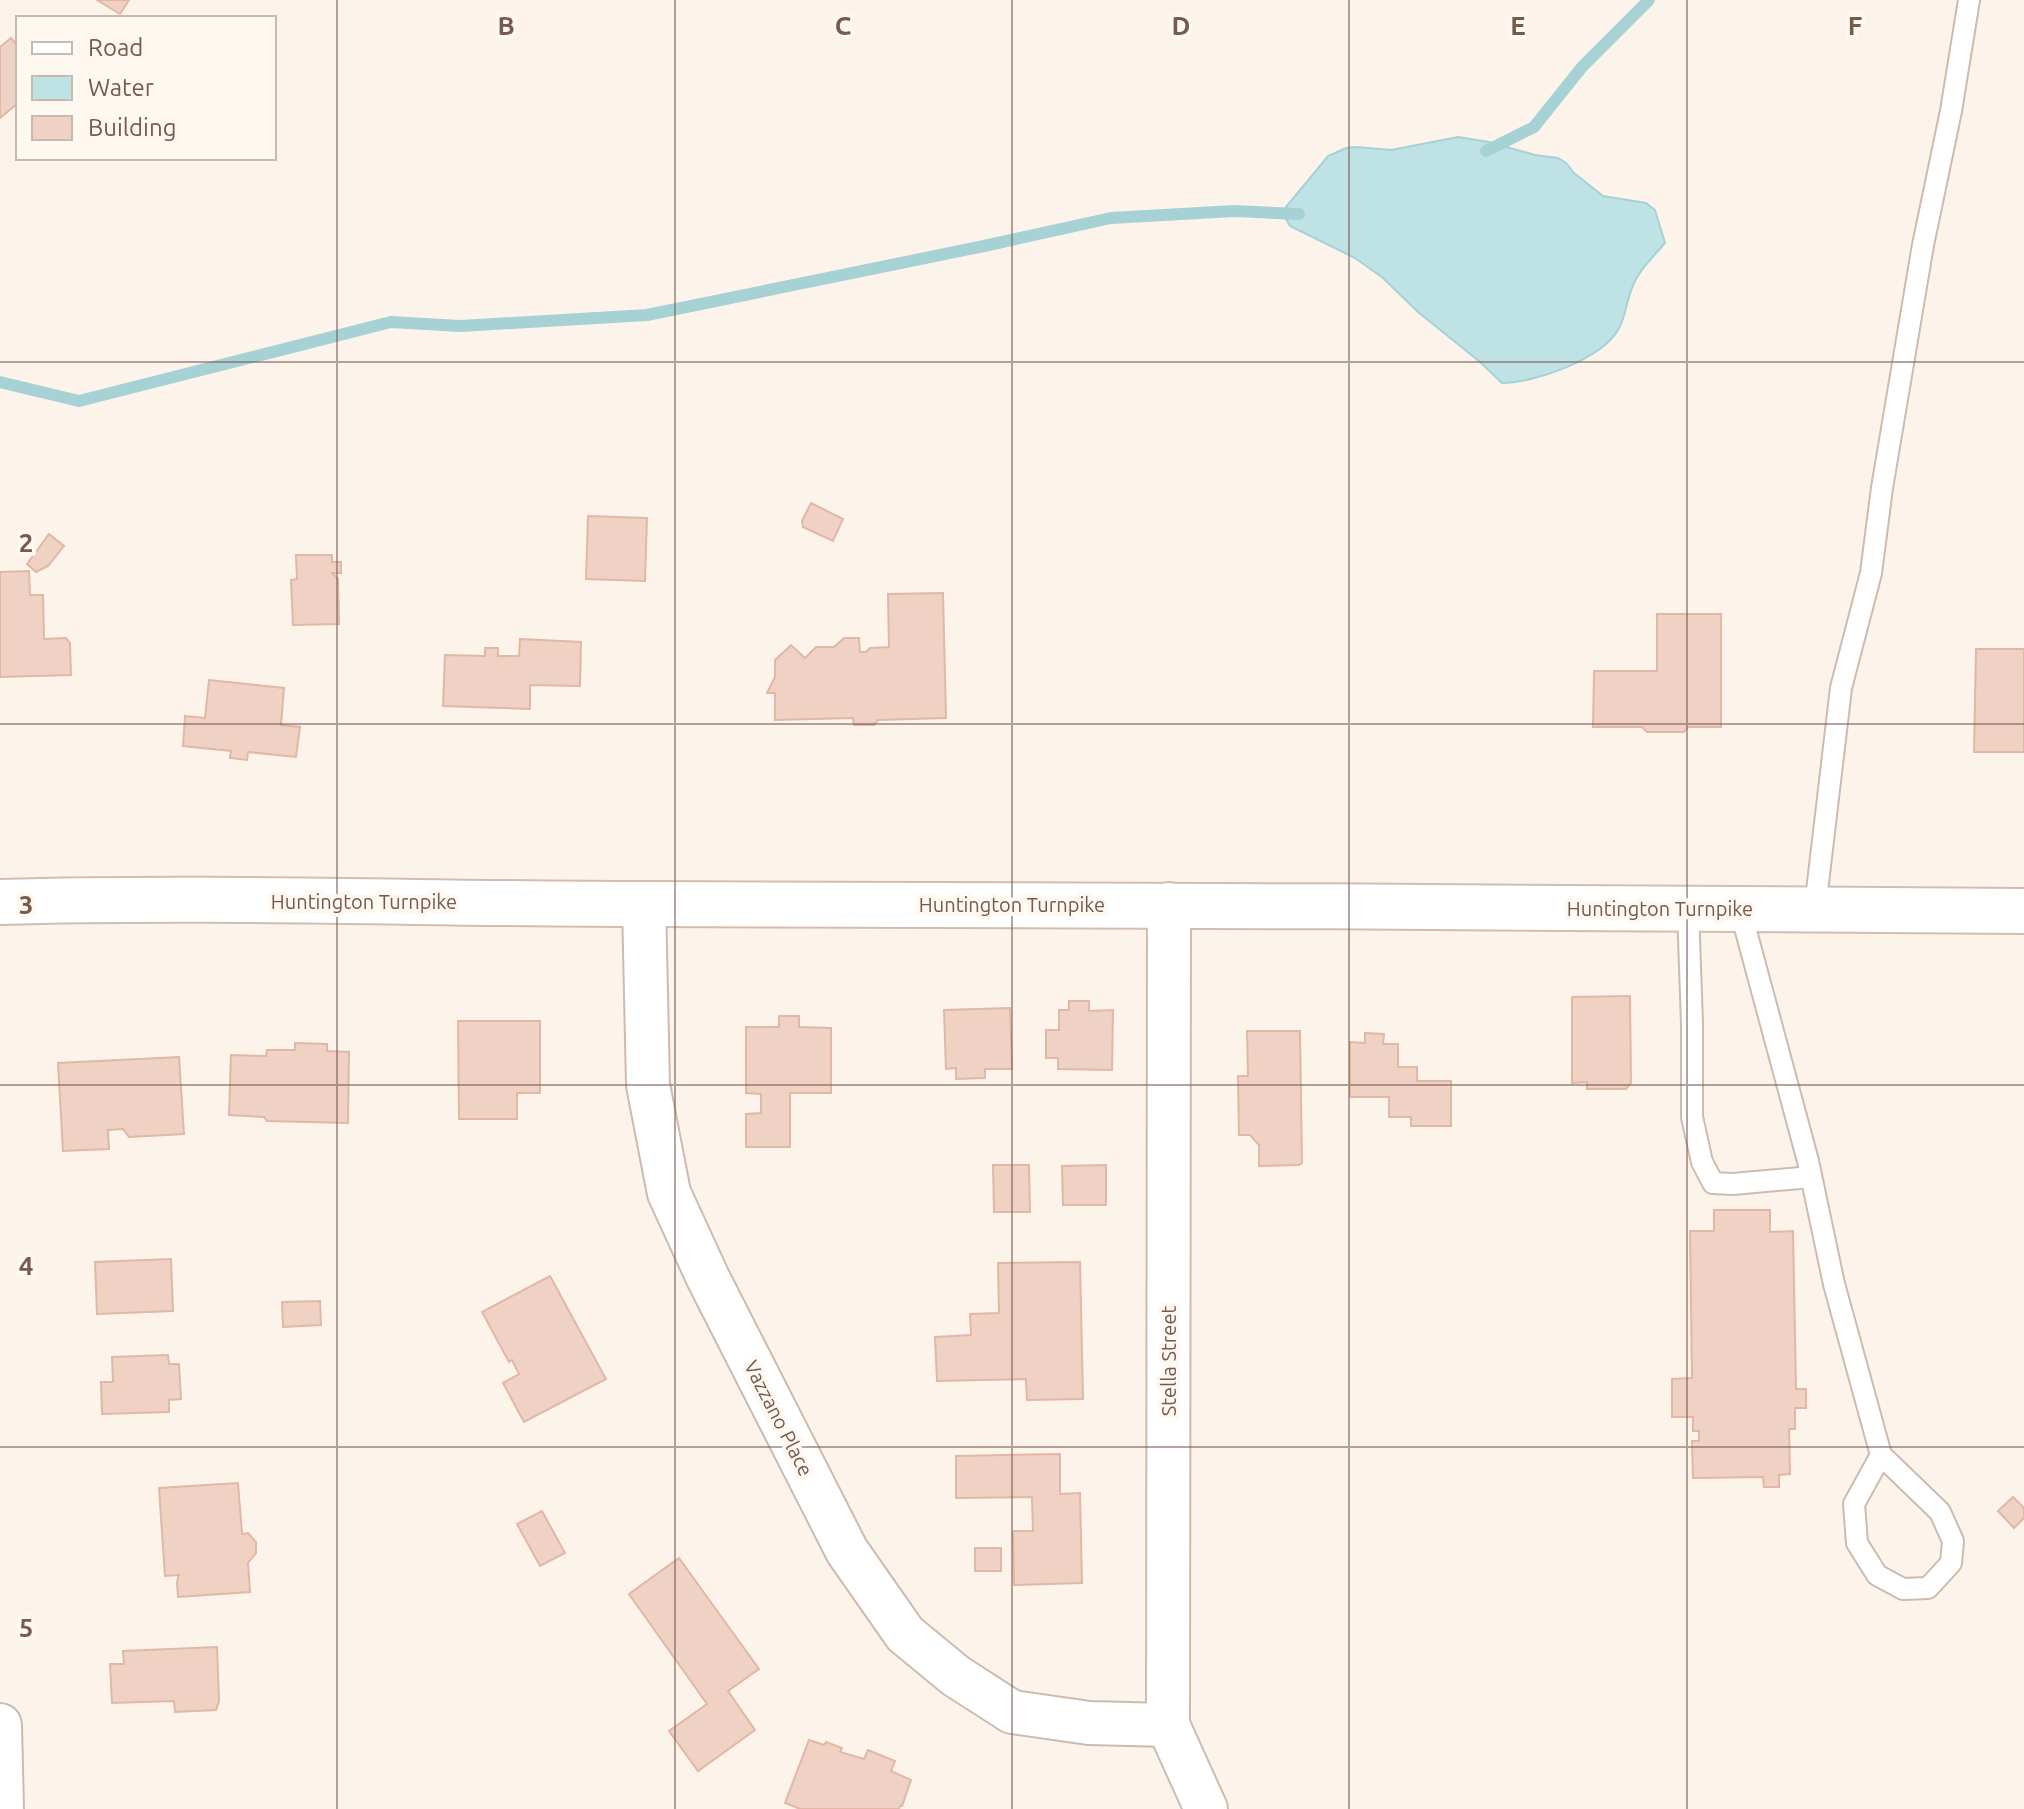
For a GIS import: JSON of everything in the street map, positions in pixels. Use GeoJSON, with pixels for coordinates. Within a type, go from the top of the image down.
{"type":"FeatureCollection","features":[{"type":"Feature","properties":{"kind":"main road","name":"Huntington Turnpike"},"geometry":{"type":"LineString","coordinates":[[0,902],[99,899],[2024,911]]}},
{"type":"Feature","properties":{"kind":"street","name":"Vazzano Place"},"geometry":{"type":"LineString","coordinates":[[644,904],[648,1085],[669,1193],[715,1292],[847,1551],[905,1634],[956,1676],[1012,1712],[1089,1723],[1168,1725]]}},
{"type":"Feature","properties":{"kind":"street","name":"Stella Street"},"geometry":{"type":"LineString","coordinates":[[1169,904],[1168,1725],[1206,1809]]}},
{"type":"Feature","properties":{"kind":"street"},"geometry":{"type":"LineString","coordinates":[[0,1725],[2,1809]]}},
{"type":"Feature","properties":{"kind":"lane"},"geometry":{"type":"LineString","coordinates":[[1815,908],[1841,688],[1871,573],[1882,488],[1923,245],[1951,111],[1969,0]]}},
{"type":"Feature","properties":{"kind":"lane"},"geometry":{"type":"LineString","coordinates":[[1688,909],[1692,1117],[1702,1162],[1713,1183],[1811,1177]]}},
{"type":"Feature","properties":{"kind":"lane"},"geometry":{"type":"LineString","coordinates":[[1740,909],[1811,1177],[1834,1284],[1881,1455],[1940,1512],[1953,1541],[1951,1563],[1928,1588],[1903,1589],[1877,1575],[1857,1543],[1854,1504],[1881,1455]]}},
{"type":"Feature","properties":{"kind":"water"},"geometry":{"type":"Polygon","coordinates":[[[1458,137],[1558,158],[1603,196],[1646,203],[1655,210],[1665,243],[1635,282],[1618,330],[1609,341],[1583,360],[1532,379],[1502,383],[1383,278],[1355,258],[1290,226],[1285,217],[1286,207],[1328,156],[1346,148],[1391,150],[1458,137]]]}},
{"type":"Feature","properties":{"kind":"building"},"geometry":{"type":"Polygon","coordinates":[[[97,0],[129,0],[120,14],[97,0]]]}},
{"type":"Feature","properties":{"kind":"building"},"geometry":{"type":"Polygon","coordinates":[[[11,38],[16,44],[16,105],[0,118],[0,47],[11,38]]]}},
{"type":"Feature","properties":{"kind":"building"},"geometry":{"type":"Polygon","coordinates":[[[811,503],[843,519],[833,541],[803,527],[802,521],[811,503]]]}},
{"type":"Feature","properties":{"kind":"building"},"geometry":{"type":"Polygon","coordinates":[[[588,516],[647,518],[645,581],[586,579],[588,516]]]}},
{"type":"Feature","properties":{"kind":"building"},"geometry":{"type":"Polygon","coordinates":[[[49,534],[64,546],[48,566],[36,572],[27,564],[49,534]]]}},
{"type":"Feature","properties":{"kind":"building"},"geometry":{"type":"Polygon","coordinates":[[[296,555],[332,555],[332,562],[341,562],[341,573],[332,573],[338,579],[339,624],[293,625],[291,580],[297,579],[296,555]]]}},
{"type":"Feature","properties":{"kind":"building"},"geometry":{"type":"Polygon","coordinates":[[[29,571],[30,595],[43,595],[44,639],[66,638],[70,643],[71,675],[0,677],[0,572],[29,571]]]}},
{"type":"Feature","properties":{"kind":"building"},"geometry":{"type":"Polygon","coordinates":[[[943,593],[946,718],[878,720],[874,725],[854,725],[853,718],[775,720],[775,693],[767,693],[775,677],[775,660],[791,645],[805,658],[816,647],[834,647],[844,638],[859,638],[860,652],[889,647],[888,594],[943,593]]]}},
{"type":"Feature","properties":{"kind":"building"},"geometry":{"type":"Polygon","coordinates":[[[1657,614],[1721,614],[1721,727],[1688,727],[1684,732],[1647,732],[1642,727],[1593,727],[1594,671],[1657,671],[1657,614]]]}},
{"type":"Feature","properties":{"kind":"building"},"geometry":{"type":"Polygon","coordinates":[[[520,639],[581,642],[580,686],[530,685],[530,709],[443,706],[445,655],[485,656],[485,648],[498,648],[498,656],[519,656],[520,639]]]}},
{"type":"Feature","properties":{"kind":"building"},"geometry":{"type":"Polygon","coordinates":[[[1976,649],[2024,649],[2024,752],[1974,752],[1976,649]]]}},
{"type":"Feature","properties":{"kind":"building"},"geometry":{"type":"Polygon","coordinates":[[[209,680],[284,688],[281,725],[300,727],[296,757],[248,752],[247,760],[230,758],[231,751],[183,746],[185,716],[205,718],[209,680]]]}},
{"type":"Feature","properties":{"kind":"building"},"geometry":{"type":"Polygon","coordinates":[[[1630,996],[1631,1083],[1626,1089],[1587,1089],[1587,1082],[1572,1083],[1572,997],[1630,996]]]}},
{"type":"Feature","properties":{"kind":"building"},"geometry":{"type":"Polygon","coordinates":[[[1069,1001],[1089,1001],[1089,1011],[1113,1010],[1112,1070],[1058,1069],[1058,1058],[1046,1058],[1046,1030],[1059,1030],[1059,1010],[1069,1010],[1069,1001]]]}},
{"type":"Feature","properties":{"kind":"building"},"geometry":{"type":"Polygon","coordinates":[[[1010,1008],[1012,1069],[985,1069],[985,1078],[956,1079],[956,1068],[946,1069],[944,1010],[1010,1008]]]}},
{"type":"Feature","properties":{"kind":"building"},"geometry":{"type":"Polygon","coordinates":[[[779,1016],[799,1016],[799,1027],[831,1028],[831,1093],[790,1093],[790,1147],[746,1147],[746,1114],[761,1113],[761,1094],[746,1093],[746,1027],[779,1027],[779,1016]]]}},
{"type":"Feature","properties":{"kind":"building"},"geometry":{"type":"Polygon","coordinates":[[[458,1021],[540,1021],[540,1093],[517,1093],[517,1119],[459,1119],[458,1021]]]}},
{"type":"Feature","properties":{"kind":"building"},"geometry":{"type":"Polygon","coordinates":[[[1247,1031],[1300,1031],[1302,1163],[1299,1165],[1259,1166],[1259,1145],[1250,1135],[1239,1135],[1238,1076],[1248,1076],[1247,1031]]]}},
{"type":"Feature","properties":{"kind":"building"},"geometry":{"type":"Polygon","coordinates":[[[1365,1033],[1384,1034],[1383,1044],[1398,1044],[1398,1067],[1417,1067],[1417,1081],[1451,1081],[1451,1126],[1411,1126],[1411,1117],[1389,1117],[1389,1097],[1350,1097],[1350,1042],[1365,1043],[1365,1033]]]}},
{"type":"Feature","properties":{"kind":"building"},"geometry":{"type":"Polygon","coordinates":[[[295,1043],[327,1044],[327,1051],[349,1052],[348,1123],[267,1121],[264,1117],[229,1115],[231,1055],[266,1056],[267,1050],[295,1050],[295,1043]]]}},
{"type":"Feature","properties":{"kind":"building"},"geometry":{"type":"Polygon","coordinates":[[[179,1057],[184,1134],[129,1137],[123,1129],[108,1130],[109,1149],[63,1151],[58,1063],[179,1057]]]}},
{"type":"Feature","properties":{"kind":"building"},"geometry":{"type":"Polygon","coordinates":[[[993,1165],[1029,1165],[1030,1212],[994,1212],[993,1165]]]}},
{"type":"Feature","properties":{"kind":"building"},"geometry":{"type":"Polygon","coordinates":[[[1106,1165],[1106,1205],[1063,1205],[1062,1166],[1106,1165]]]}},
{"type":"Feature","properties":{"kind":"building"},"geometry":{"type":"Polygon","coordinates":[[[1714,1210],[1770,1210],[1770,1232],[1793,1231],[1796,1389],[1806,1389],[1806,1408],[1795,1408],[1795,1429],[1789,1429],[1790,1474],[1779,1475],[1779,1487],[1764,1487],[1763,1477],[1693,1478],[1692,1441],[1699,1441],[1699,1431],[1693,1431],[1693,1417],[1672,1417],[1672,1379],[1692,1378],[1690,1231],[1714,1231],[1714,1210]]]}},
{"type":"Feature","properties":{"kind":"building"},"geometry":{"type":"Polygon","coordinates":[[[171,1259],[173,1311],[97,1314],[95,1262],[171,1259]]]}},
{"type":"Feature","properties":{"kind":"building"},"geometry":{"type":"Polygon","coordinates":[[[1080,1262],[1083,1399],[1027,1400],[1026,1379],[937,1381],[935,1337],[971,1335],[970,1314],[999,1313],[998,1263],[1080,1262]]]}},
{"type":"Feature","properties":{"kind":"building"},"geometry":{"type":"Polygon","coordinates":[[[550,1276],[606,1379],[524,1422],[503,1383],[519,1374],[512,1360],[509,1362],[482,1312],[550,1276]]]}},
{"type":"Feature","properties":{"kind":"building"},"geometry":{"type":"Polygon","coordinates":[[[320,1301],[321,1325],[283,1327],[282,1302],[320,1301]]]}},
{"type":"Feature","properties":{"kind":"building"},"geometry":{"type":"Polygon","coordinates":[[[168,1355],[169,1364],[179,1364],[181,1399],[169,1400],[169,1412],[102,1414],[101,1382],[113,1382],[112,1357],[168,1355]]]}},
{"type":"Feature","properties":{"kind":"building"},"geometry":{"type":"Polygon","coordinates":[[[1060,1454],[1060,1494],[1080,1493],[1082,1583],[1014,1585],[1013,1531],[1033,1531],[1032,1497],[956,1498],[956,1456],[1060,1454]]]}},
{"type":"Feature","properties":{"kind":"building"},"geometry":{"type":"Polygon","coordinates":[[[238,1483],[242,1534],[248,1533],[256,1542],[256,1553],[248,1563],[250,1592],[178,1597],[179,1575],[165,1576],[159,1488],[238,1483]]]}},
{"type":"Feature","properties":{"kind":"building"},"geometry":{"type":"Polygon","coordinates":[[[2013,1497],[2024,1508],[2024,1518],[2014,1528],[1998,1511],[2013,1497]]]}},
{"type":"Feature","properties":{"kind":"building"},"geometry":{"type":"Polygon","coordinates":[[[542,1511],[565,1553],[540,1566],[517,1524],[542,1511]]]}},
{"type":"Feature","properties":{"kind":"building"},"geometry":{"type":"Polygon","coordinates":[[[975,1548],[1001,1548],[1001,1571],[975,1571],[975,1548]]]}},
{"type":"Feature","properties":{"kind":"building"},"geometry":{"type":"Polygon","coordinates":[[[679,1558],[759,1669],[728,1691],[755,1730],[698,1771],[669,1731],[707,1704],[629,1594],[679,1558]]]}},
{"type":"Feature","properties":{"kind":"building"},"geometry":{"type":"Polygon","coordinates":[[[217,1647],[219,1701],[216,1710],[175,1712],[174,1701],[112,1703],[110,1664],[124,1664],[123,1651],[217,1647]]]}},
{"type":"Feature","properties":{"kind":"building"},"geometry":{"type":"Polygon","coordinates":[[[809,1740],[824,1745],[826,1742],[842,1748],[840,1752],[864,1759],[868,1750],[895,1761],[891,1771],[911,1780],[902,1806],[899,1809],[800,1809],[785,1803],[809,1740]]]}},
{"type":"Feature","properties":{"kind":"waterway"},"geometry":{"type":"LineString","coordinates":[[1486,151],[1534,127],[1582,67],[1649,0]]}},
{"type":"Feature","properties":{"kind":"waterway"},"geometry":{"type":"LineString","coordinates":[[0,382],[79,401],[391,322],[460,326],[647,315],[1111,218],[1234,211],[1299,214]]}}]}
